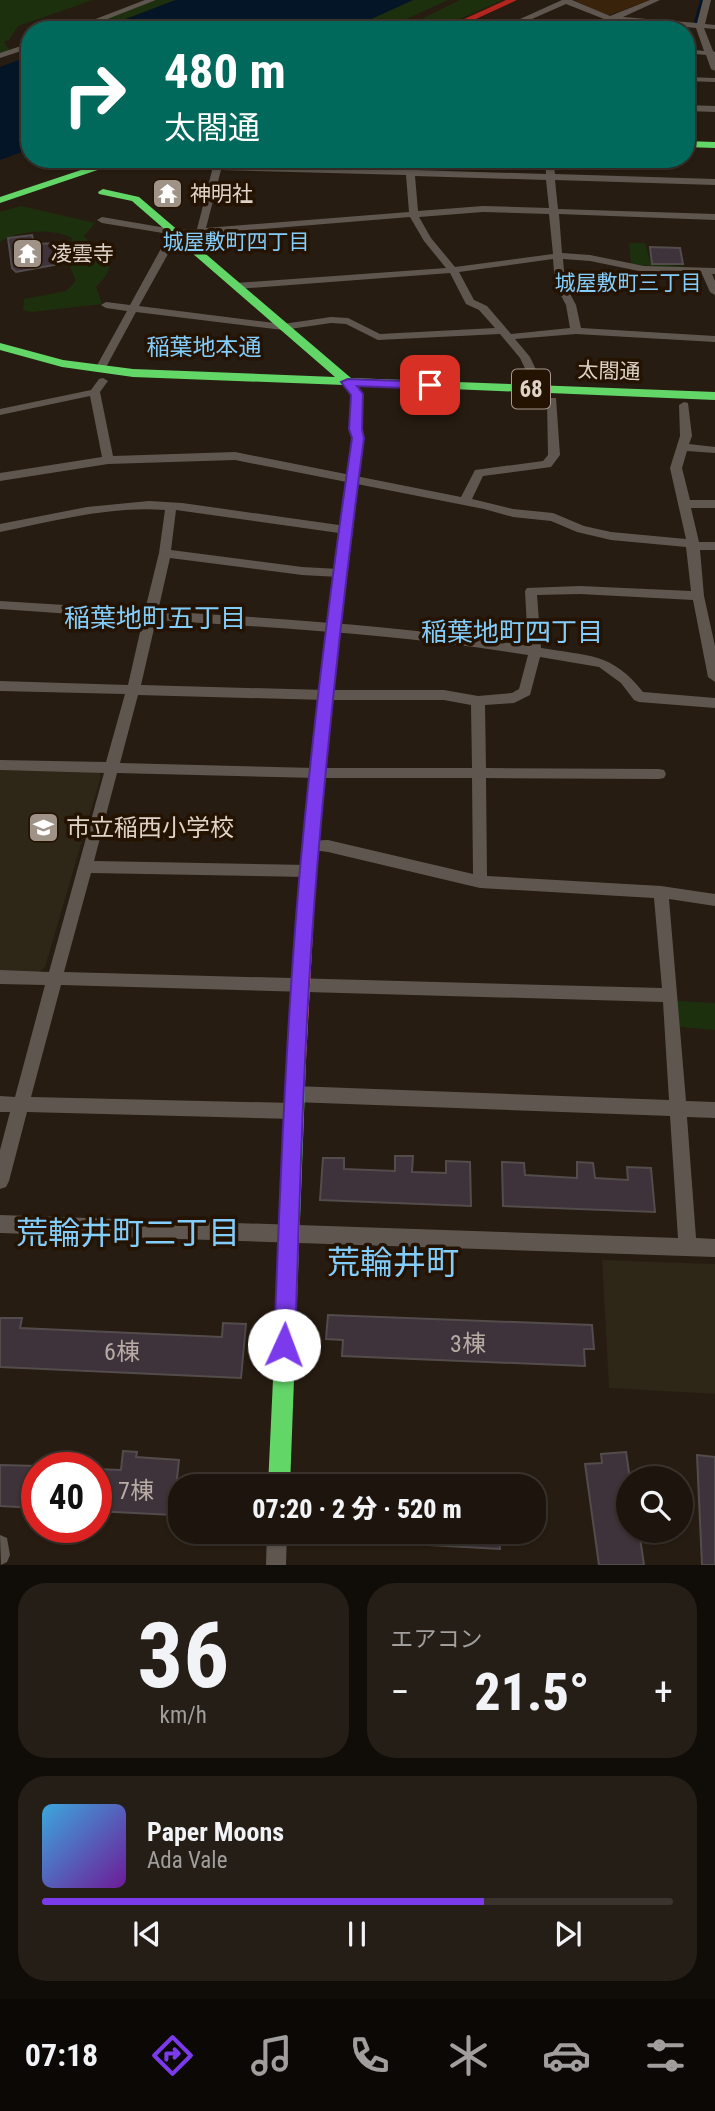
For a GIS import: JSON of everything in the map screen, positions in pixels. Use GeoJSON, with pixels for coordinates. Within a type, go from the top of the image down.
{"type":"FeatureCollection","features":[{"type":"Feature","properties":{"kind":"street"},"geometry":{"type":"LineString","coordinates":[[95,21],[152,0]]}},
{"type":"Feature","properties":{"kind":"street"},"geometry":{"type":"LineString","coordinates":[[465,21],[513,0]]}},
{"type":"Feature","properties":{"kind":"street"},"geometry":{"type":"LineString","coordinates":[[606,21],[656,0]]}},
{"type":"Feature","properties":{"kind":"street"},"geometry":{"type":"LineString","coordinates":[[521,21],[567,1],[611,19],[633,21]]}},
{"type":"Feature","properties":{"kind":"street"},"geometry":{"type":"LineString","coordinates":[[710,2],[700,27],[712,54],[715,69]]}},
{"type":"Feature","properties":{"kind":"street"},"geometry":{"type":"LineString","coordinates":[[695,27],[715,27]]}},
{"type":"Feature","properties":{"kind":"street"},"geometry":{"type":"LineString","coordinates":[[0,55],[21,48]]}},
{"type":"Feature","properties":{"kind":"street"},"geometry":{"type":"LineString","coordinates":[[695,79],[715,80]]}},
{"type":"Feature","properties":{"kind":"street"},"geometry":{"type":"LineString","coordinates":[[695,108],[715,109]]}},
{"type":"Feature","properties":{"kind":"street"},"geometry":{"type":"LineString","coordinates":[[695,144],[715,145]]}},
{"type":"Feature","properties":{"kind":"street"},"geometry":{"type":"LineString","coordinates":[[0,203],[31,189],[96,168]]}},
{"type":"Feature","properties":{"kind":"street"},"geometry":{"type":"LineString","coordinates":[[201,231],[217,168]]}},
{"type":"Feature","properties":{"kind":"street"},"geometry":{"type":"LineString","coordinates":[[314,168],[715,182]]}},
{"type":"Feature","properties":{"kind":"street"},"geometry":{"type":"LineString","coordinates":[[409,168],[414,216],[427,239],[453,270],[470,302],[482,308],[533,368],[546,395],[554,456],[547,464],[479,473],[465,501]]}},
{"type":"Feature","properties":{"kind":"street"},"geometry":{"type":"LineString","coordinates":[[550,168],[560,284],[571,305],[576,331]]}},
{"type":"Feature","properties":{"kind":"street"},"geometry":{"type":"LineString","coordinates":[[103,192],[135,199],[352,388],[358,438],[332,627],[308,872],[294,1103],[279,1474]]}},
{"type":"Feature","properties":{"kind":"street"},"geometry":{"type":"LineString","coordinates":[[102,220],[176,232],[483,209],[715,216]]}},
{"type":"Feature","properties":{"kind":"street"},"geometry":{"type":"LineString","coordinates":[[108,460],[99,381],[133,309],[176,232]]}},
{"type":"Feature","properties":{"kind":"street"},"geometry":{"type":"LineString","coordinates":[[236,286],[453,270],[556,256],[590,258],[644,269],[710,272],[715,292]]}},
{"type":"Feature","properties":{"kind":"street"},"geometry":{"type":"LineString","coordinates":[[106,305],[283,327],[331,320],[348,321],[378,337],[576,331],[715,339]]}},
{"type":"Feature","properties":{"kind":"street","name":"太閤通"},"geometry":{"type":"LineString","coordinates":[[0,346],[53,361],[99,381]]}},
{"type":"Feature","properties":{"kind":"street","name":"太閤通"},"geometry":{"type":"LineString","coordinates":[[0,358],[59,374],[99,381],[197,377],[352,388],[546,395],[715,396]]}},
{"type":"Feature","properties":{"kind":"street"},"geometry":{"type":"LineString","coordinates":[[0,412],[99,381]]}},
{"type":"Feature","properties":{"kind":"street","name":"太閤通"},"geometry":{"type":"LineString","coordinates":[[546,395],[715,406]]}},
{"type":"Feature","properties":{"kind":"street"},"geometry":{"type":"LineString","coordinates":[[684,405],[686,436],[676,468],[715,677]]}},
{"type":"Feature","properties":{"kind":"street"},"geometry":{"type":"LineString","coordinates":[[684,447],[715,450]]}},
{"type":"Feature","properties":{"kind":"street"},"geometry":{"type":"LineString","coordinates":[[0,477],[108,460],[235,456],[465,501],[513,513],[553,517],[581,529],[611,536],[715,546]]}},
{"type":"Feature","properties":{"kind":"street"},"geometry":{"type":"LineString","coordinates":[[684,504],[715,504]]}},
{"type":"Feature","properties":{"kind":"street"},"geometry":{"type":"LineString","coordinates":[[0,528],[87,511],[171,506],[346,530]]}},
{"type":"Feature","properties":{"kind":"street"},"geometry":{"type":"LineString","coordinates":[[0,1181],[152,615],[165,553],[171,506]]}},
{"type":"Feature","properties":{"kind":"street"},"geometry":{"type":"LineString","coordinates":[[165,553],[302,571],[339,573]]}},
{"type":"Feature","properties":{"kind":"street"},"geometry":{"type":"LineString","coordinates":[[0,686],[326,695],[444,695],[478,701],[514,698],[525,692],[535,651],[531,591],[580,590],[698,596]]}},
{"type":"Feature","properties":{"kind":"street"},"geometry":{"type":"LineString","coordinates":[[0,604],[452,638],[602,663],[626,680],[639,697],[715,704]]}},
{"type":"Feature","properties":{"kind":"street"},"geometry":{"type":"LineString","coordinates":[[478,701],[480,882]]}},
{"type":"Feature","properties":{"kind":"street"},"geometry":{"type":"LineString","coordinates":[[0,765],[318,772],[659,774]]}},
{"type":"Feature","properties":{"kind":"street"},"geometry":{"type":"LineString","coordinates":[[311,845],[328,846],[480,882],[661,892],[715,900]]}},
{"type":"Feature","properties":{"kind":"street"},"geometry":{"type":"LineString","coordinates":[[85,867],[308,872]]}},
{"type":"Feature","properties":{"kind":"street"},"geometry":{"type":"LineString","coordinates":[[661,892],[670,979],[668,995],[688,1247]]}},
{"type":"Feature","properties":{"kind":"street"},"geometry":{"type":"LineString","coordinates":[[0,977],[668,995]]}},
{"type":"Feature","properties":{"kind":"street"},"geometry":{"type":"LineString","coordinates":[[0,1104],[294,1103],[715,1110]]}},
{"type":"Feature","properties":{"kind":"street"},"geometry":{"type":"LineString","coordinates":[[0,1224],[715,1248]]}},
{"type":"Feature","properties":{"kind":"street"},"geometry":{"type":"LineString","coordinates":[[276,1565],[277,1544]]}},
{"type":"Feature","properties":{"kind":"street"},"geometry":{"type":"LineString","coordinates":[[0,1545],[0,1555]]}},
{"type":"Feature","properties":{"kind":"shaded area"},"geometry":{"type":"Polygon","coordinates":[[[574,0],[650,0],[607,16],[574,0]]]}},
{"type":"Feature","properties":{"kind":"shaded area","name":"市立稲西小学校"},"geometry":{"type":"Polygon","coordinates":[[[0,770],[99,772],[101,776],[45,967],[38,973],[0,971],[0,770]]]}},
{"type":"Feature","properties":{"kind":"shaded area"},"geometry":{"type":"Polygon","coordinates":[[[602,1260],[715,1264],[715,1394],[609,1388],[602,1260]]]}},
{"type":"Feature","properties":{"kind":"green space"},"geometry":{"type":"Polygon","coordinates":[[[0,0],[93,0],[32,21],[21,21],[21,25],[9,40],[4,42],[10,51],[0,54],[0,0]]]}},
{"type":"Feature","properties":{"kind":"green space"},"geometry":{"type":"Polygon","coordinates":[[[157,0],[175,0],[120,21],[98,21],[157,0]]]}},
{"type":"Feature","properties":{"kind":"green space"},"geometry":{"type":"Polygon","coordinates":[[[413,0],[448,0],[402,21],[367,21],[413,0]]]}},
{"type":"Feature","properties":{"kind":"green space"},"geometry":{"type":"Polygon","coordinates":[[[460,0],[503,0],[455,21],[417,21],[460,0]]]}},
{"type":"Feature","properties":{"kind":"green space"},"geometry":{"type":"Polygon","coordinates":[[[21,206],[95,223],[84,236],[92,245],[106,251],[108,257],[108,271],[96,287],[102,304],[31,312],[23,310],[24,299],[66,291],[76,281],[68,262],[72,238],[55,233],[36,232],[16,235],[0,242],[0,212],[21,206]]]}},
{"type":"Feature","properties":{"kind":"green space"},"geometry":{"type":"Polygon","coordinates":[[[629,243],[645,243],[651,264],[683,266],[683,269],[631,264],[629,243]]]}},
{"type":"Feature","properties":{"kind":"green space"},"geometry":{"type":"Polygon","coordinates":[[[677,1001],[715,1003],[715,1030],[679,1027],[677,1001]]]}},
{"type":"Feature","properties":{"kind":"water"},"geometry":{"type":"Polygon","coordinates":[[[176,0],[413,0],[367,21],[121,21],[176,0]]]}},
{"type":"Feature","properties":{"kind":"water"},"geometry":{"type":"Polygon","coordinates":[[[21,59],[21,152],[0,160],[0,67],[21,59]]]}},
{"type":"Feature","properties":{"kind":"building","name":"凌雲寺"},"geometry":{"type":"Polygon","coordinates":[[[32,235],[34,244],[62,243],[65,263],[16,272],[12,268],[8,238],[32,235]]]}},
{"type":"Feature","properties":{"kind":"building"},"geometry":{"type":"Polygon","coordinates":[[[650,247],[680,248],[683,264],[652,264],[650,247]]]}},
{"type":"Feature","properties":{"kind":"building"},"geometry":{"type":"Polygon","coordinates":[[[395,1156],[413,1156],[412,1172],[446,1173],[446,1161],[470,1162],[471,1206],[320,1200],[323,1158],[344,1158],[344,1169],[395,1171],[395,1156]]]}},
{"type":"Feature","properties":{"kind":"building"},"geometry":{"type":"Polygon","coordinates":[[[502,1162],[524,1163],[525,1175],[577,1178],[577,1162],[593,1163],[595,1178],[628,1180],[627,1167],[651,1168],[655,1212],[503,1206],[502,1162]]]}},
{"type":"Feature","properties":{"kind":"building"},"geometry":{"type":"Polygon","coordinates":[[[328,1315],[592,1325],[594,1349],[584,1349],[585,1366],[342,1356],[343,1340],[326,1339],[328,1315]]]}},
{"type":"Feature","properties":{"kind":"building"},"geometry":{"type":"Polygon","coordinates":[[[0,1318],[22,1318],[20,1328],[222,1337],[223,1323],[246,1324],[241,1378],[0,1367],[0,1318]]]}},
{"type":"Feature","properties":{"kind":"building"},"geometry":{"type":"Polygon","coordinates":[[[123,1451],[137,1452],[136,1457],[179,1460],[177,1474],[168,1474],[168,1515],[112,1512],[112,1470],[121,1470],[123,1451]]]}},
{"type":"Feature","properties":{"kind":"building"},"geometry":{"type":"Polygon","coordinates":[[[626,1452],[628,1466],[616,1466],[616,1543],[641,1543],[644,1565],[599,1565],[585,1464],[602,1463],[601,1454],[626,1452]]]}},
{"type":"Feature","properties":{"kind":"building"},"geometry":{"type":"Polygon","coordinates":[[[697,1455],[715,1457],[715,1565],[702,1565],[697,1455]]]}},
{"type":"Feature","properties":{"kind":"building"},"geometry":{"type":"Polygon","coordinates":[[[0,1465],[21,1466],[21,1507],[0,1506],[0,1465]]]}},
{"type":"Feature","properties":{"kind":"building"},"geometry":{"type":"Polygon","coordinates":[[[410,1544],[500,1544],[500,1549],[410,1544]]]}},
{"type":"Feature","properties":{"kind":"waterway"},"geometry":{"type":"LineString","coordinates":[[695,25],[702,0]]}},
{"type":"Feature","properties":{"kind":"traffic: fast"},"geometry":{"type":"LineString","coordinates":[[695,144],[715,145]]}},
{"type":"Feature","properties":{"kind":"traffic: fast"},"geometry":{"type":"LineString","coordinates":[[0,200],[98,168]]}},
{"type":"Feature","properties":{"kind":"traffic: fast"},"geometry":{"type":"LineString","coordinates":[[103,192],[135,199],[348,382],[357,394],[355,429],[358,438],[326,692]]}},
{"type":"Feature","properties":{"kind":"traffic: fast"},"geometry":{"type":"LineString","coordinates":[[0,346],[62,363],[133,373],[715,396]]}},
{"type":"Feature","properties":{"kind":"traffic: fast"},"geometry":{"type":"LineString","coordinates":[[280,1474],[297,1060]]}},
{"type":"Feature","properties":{"kind":"traffic: slow"},"geometry":{"type":"LineString","coordinates":[[297,1060],[308,874],[326,692]]}},
{"type":"Feature","properties":{"kind":"traffic: jam"},"geometry":{"type":"LineString","coordinates":[[465,21],[513,0]]}},
{"type":"Feature","properties":{"kind":"place","name":"神明社"},"geometry":{"type":"Point","coordinates":[167,194]}},
{"type":"Feature","properties":{"kind":"place","name":"凌雲寺"},"geometry":{"type":"Point","coordinates":[28,254]}},
{"type":"Feature","properties":{"kind":"place","name":"市立稲西小学校"},"geometry":{"type":"Point","coordinates":[43,828]}},
{"type":"Feature","properties":{"kind":"district","name":"城屋敷町四丁目"},"geometry":{"type":"Point","coordinates":[236,242]}},
{"type":"Feature","properties":{"kind":"district","name":"城屋敷町三丁目"},"geometry":{"type":"Point","coordinates":[628,283]}},
{"type":"Feature","properties":{"kind":"district","name":"稲葉地本通"},"geometry":{"type":"Point","coordinates":[204,347]}},
{"type":"Feature","properties":{"kind":"district","name":"稲葉地町五丁目"},"geometry":{"type":"Point","coordinates":[155,618]}},
{"type":"Feature","properties":{"kind":"district","name":"稲葉地町四丁目"},"geometry":{"type":"Point","coordinates":[512,632]}},
{"type":"Feature","properties":{"kind":"district","name":"荒輪井町二丁目"},"geometry":{"type":"Point","coordinates":[128,1233]}},
{"type":"Feature","properties":{"kind":"district","name":"荒輪井町"},"geometry":{"type":"Point","coordinates":[393,1262]}},
{"type":"Feature","properties":{"kind":"route"},"geometry":{"type":"LineString","coordinates":[[284,1345],[293,1111],[308,872],[332,627],[358,438],[355,429],[357,394],[348,382],[430,385]]}}]}
